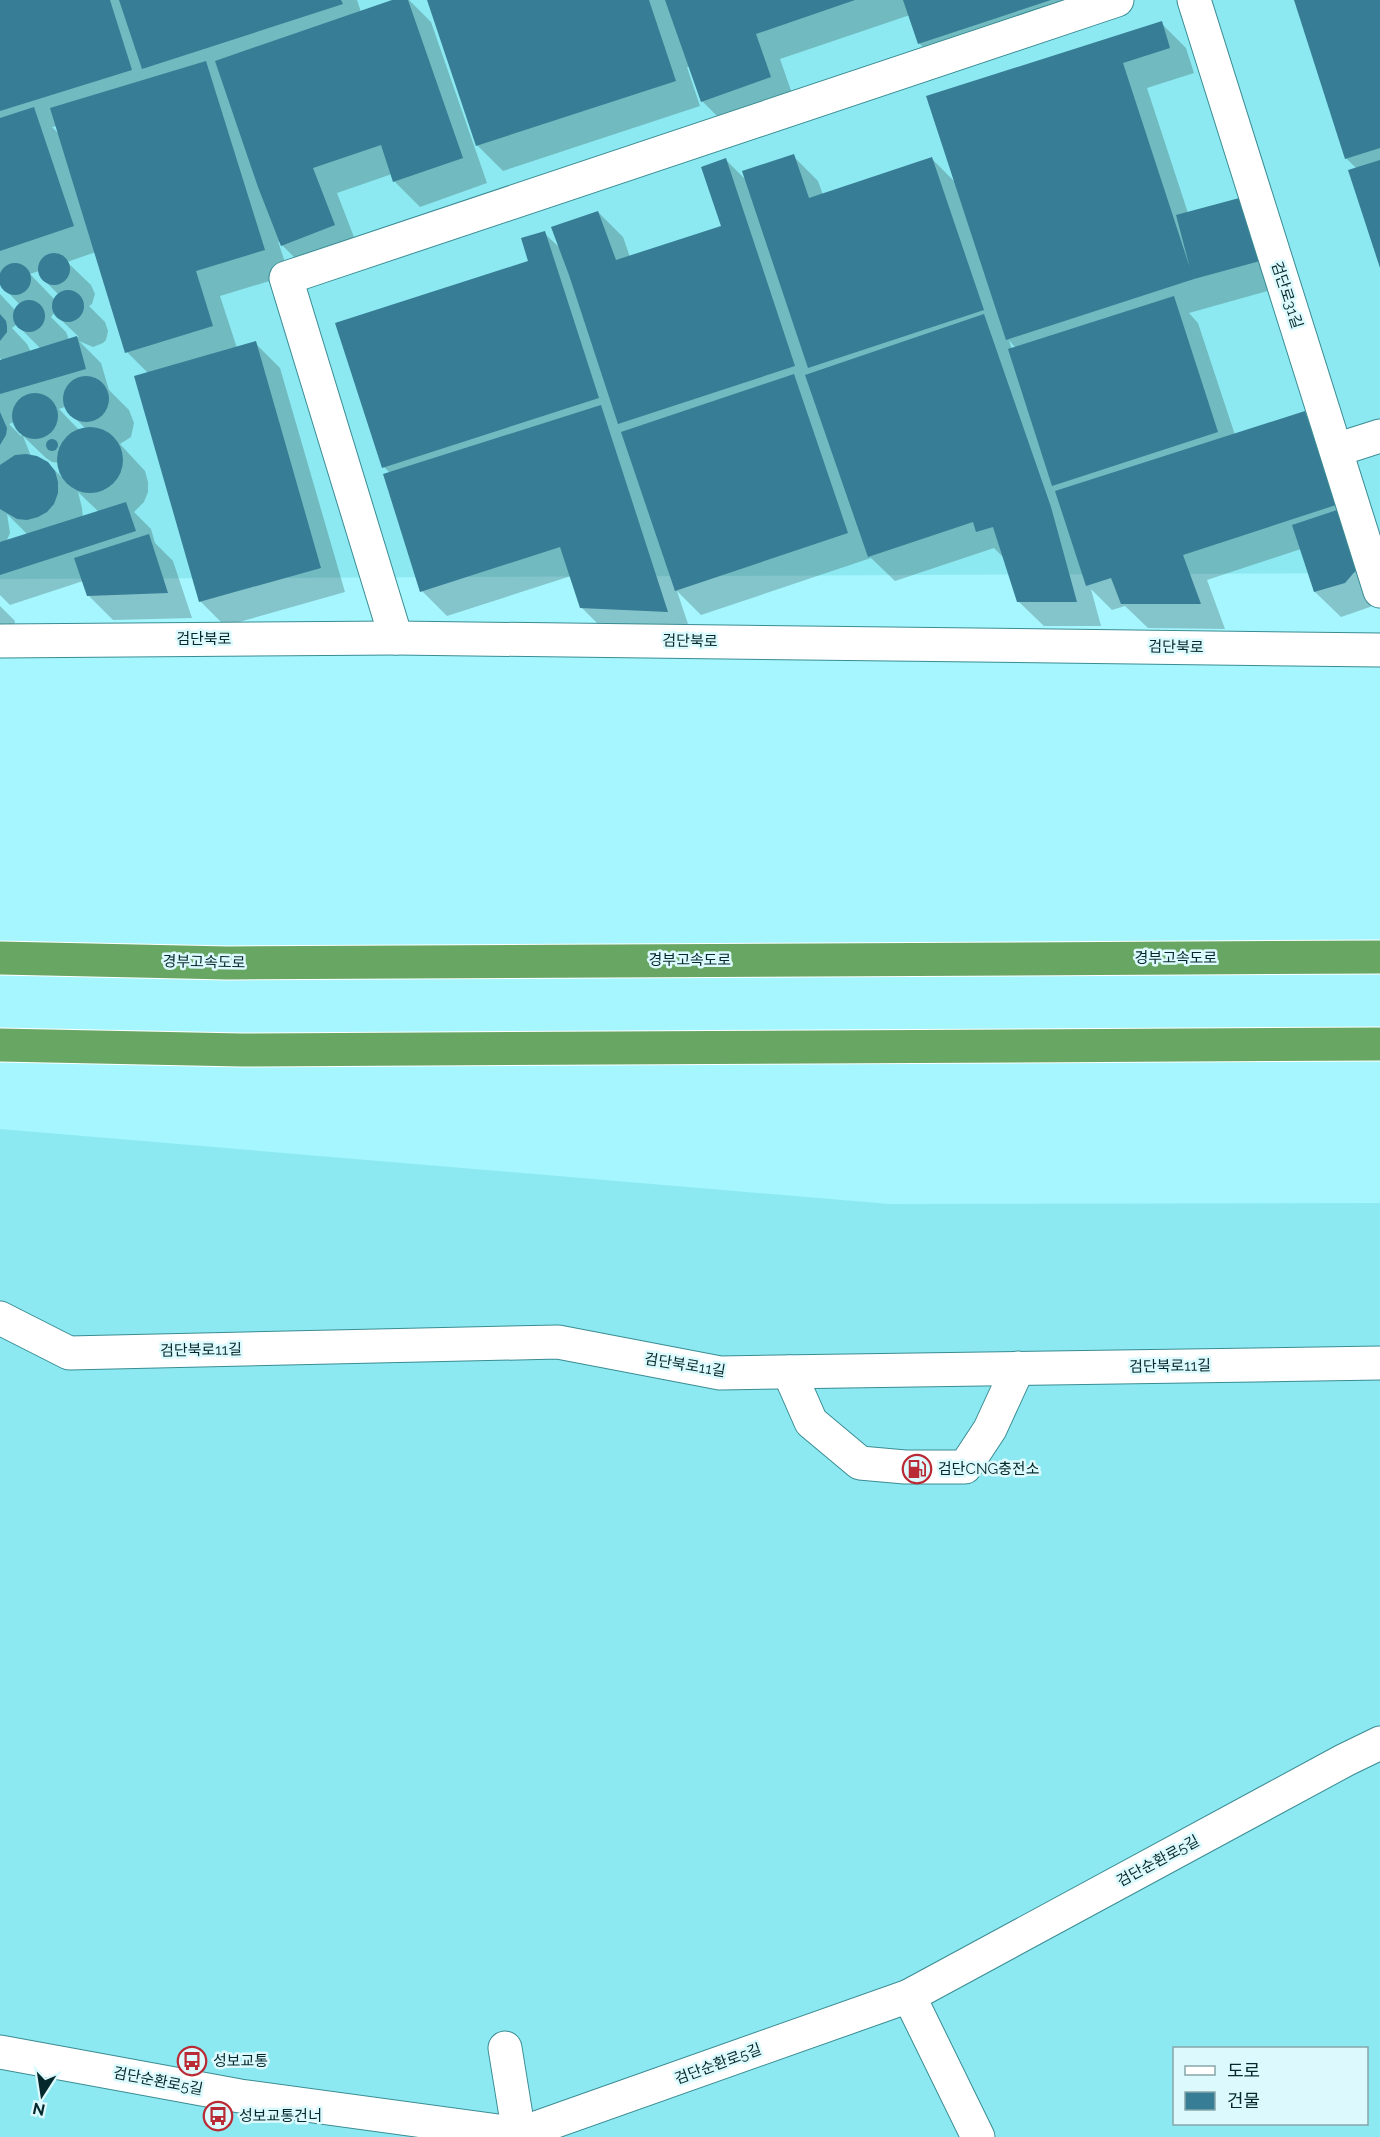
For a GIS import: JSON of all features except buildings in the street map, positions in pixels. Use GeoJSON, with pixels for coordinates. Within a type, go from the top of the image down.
{"type":"FeatureCollection","features":[{"type":"Feature","properties":{"kind":"highway","name":"경부고속도로"},"geometry":{"type":"LineString","coordinates":[[0,958],[240,963],[1380,957]]}},
{"type":"Feature","properties":{"kind":"highway"},"geometry":{"type":"LineString","coordinates":[[0,1045],[241,1050],[1380,1044]]}},
{"type":"Feature","properties":{"kind":"street"},"geometry":{"type":"LineString","coordinates":[[396,638],[286,278],[1118,0]]}},
{"type":"Feature","properties":{"kind":"street","name":"검단로31길"},"geometry":{"type":"LineString","coordinates":[[1194,0],[1380,591]]}},
{"type":"Feature","properties":{"kind":"street"},"geometry":{"type":"LineString","coordinates":[[1336,450],[1380,436]]}},
{"type":"Feature","properties":{"kind":"street","name":"검단북로"},"geometry":{"type":"LineString","coordinates":[[0,641],[396,638],[1380,650]]}},
{"type":"Feature","properties":{"kind":"street","name":"검단북로11길"},"geometry":{"type":"LineString","coordinates":[[0,1318],[69,1353],[558,1342],[720,1373],[1380,1363]]}},
{"type":"Feature","properties":{"kind":"street"},"geometry":{"type":"LineString","coordinates":[[789,1372],[811,1422],[860,1463],[905,1467],[965,1467],[990,1429],[1017,1368]]}},
{"type":"Feature","properties":{"kind":"street","name":"검단순환로5길"},"geometry":{"type":"LineString","coordinates":[[0,2052],[240,2096],[519,2134],[909,1996],[1380,1743]]}},
{"type":"Feature","properties":{"kind":"street"},"geometry":{"type":"LineString","coordinates":[[909,1996],[978,2137]]}},
{"type":"Feature","properties":{"kind":"street"},"geometry":{"type":"LineString","coordinates":[[506,2048],[519,2134]]}},
{"type":"Feature","properties":{"kind":"shaded area"},"geometry":{"type":"Polygon","coordinates":[[[0,0],[1380,0],[1380,573],[0,579],[0,0]]]}},
{"type":"Feature","properties":{"kind":"shaded area"},"geometry":{"type":"Polygon","coordinates":[[[0,1129],[890,1204],[1380,1203],[1380,2137],[0,2137],[0,1129]]]}},
{"type":"Feature","properties":{"kind":"place","name":"검단CNG충전소"},"geometry":{"type":"Point","coordinates":[917,1469]}},
{"type":"Feature","properties":{"kind":"place","name":"성보교통"},"geometry":{"type":"Point","coordinates":[192,2061]}},
{"type":"Feature","properties":{"kind":"place","name":"성보교통건너"},"geometry":{"type":"Point","coordinates":[218,2116]}}]}
